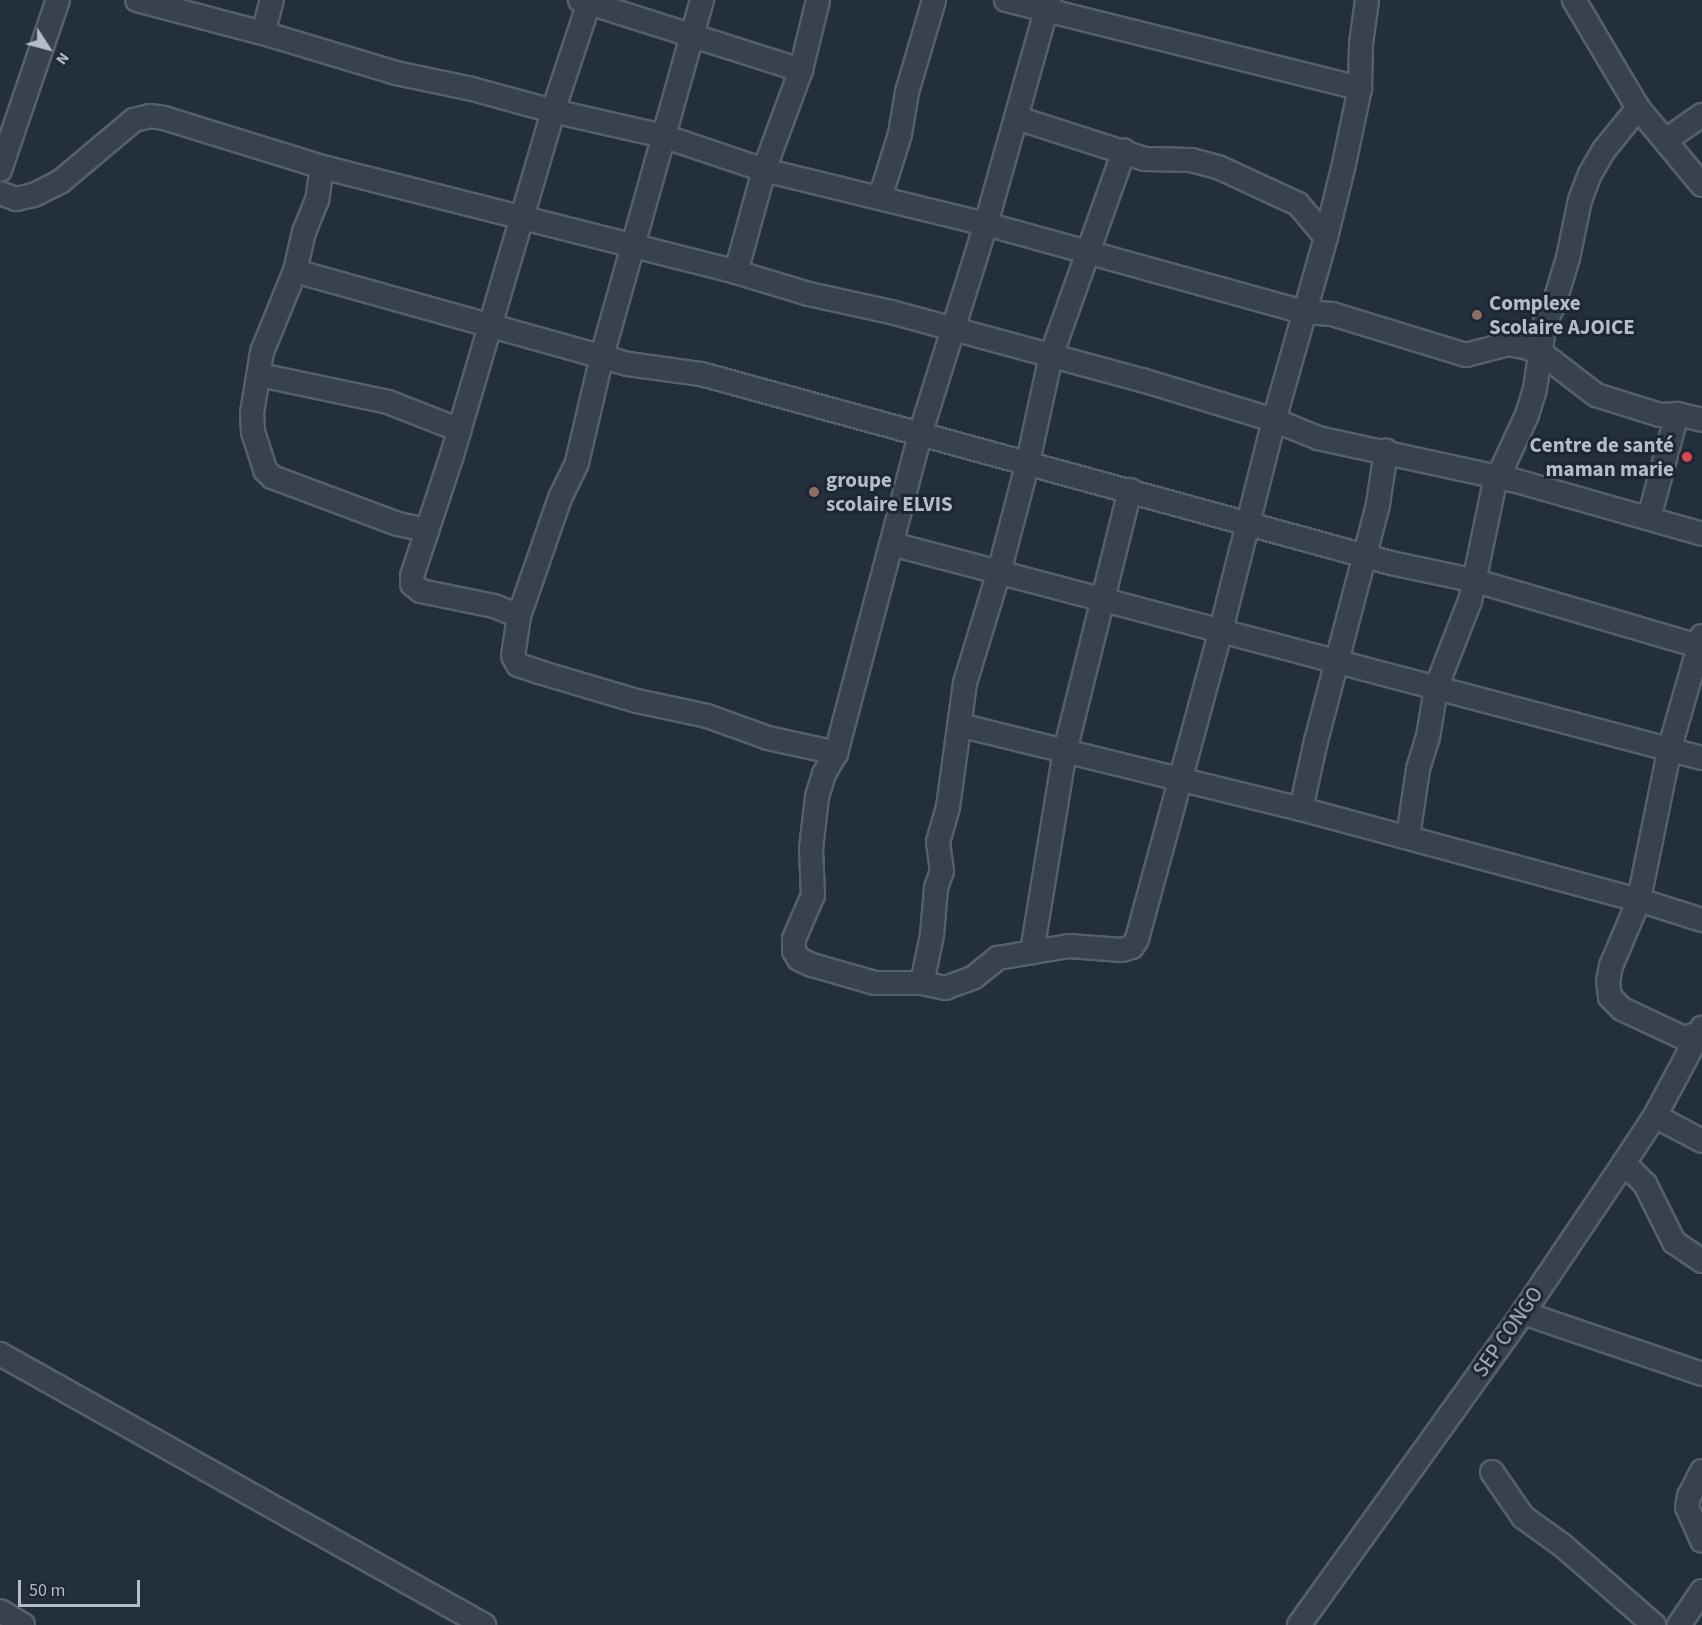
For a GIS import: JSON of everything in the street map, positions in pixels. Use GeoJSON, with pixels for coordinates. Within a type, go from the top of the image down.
{"type":"FeatureCollection","features":[{"type":"Feature","properties":{"kind":"street"},"geometry":{"type":"LineString","coordinates":[[0,170],[58,0]]}},
{"type":"Feature","properties":{"kind":"street"},"geometry":{"type":"LineString","coordinates":[[137,0],[263,33],[396,74],[472,89],[553,111],[663,136],[764,170],[986,224],[1303,312],[1332,314],[1466,355],[1508,344],[1540,352],[1596,395],[1660,415],[1677,414],[1702,420]]}},
{"type":"Feature","properties":{"kind":"street"},"geometry":{"type":"LineString","coordinates":[[263,33],[272,0]]}},
{"type":"Feature","properties":{"kind":"street"},"geometry":{"type":"LineString","coordinates":[[702,0],[631,246],[577,463],[560,498],[519,616],[513,656],[522,667],[637,701],[706,716],[768,738],[836,753]]}},
{"type":"Feature","properties":{"kind":"street"},"geometry":{"type":"LineString","coordinates":[[736,272],[764,170],[801,70],[818,0]]}},
{"type":"Feature","properties":{"kind":"street"},"geometry":{"type":"LineString","coordinates":[[880,198],[900,134],[907,92],[934,0]]}},
{"type":"Feature","properties":{"kind":"street"},"geometry":{"type":"LineString","coordinates":[[1006,0],[1048,6],[1360,88]]}},
{"type":"Feature","properties":{"kind":"street"},"geometry":{"type":"LineString","coordinates":[[1048,6],[986,224],[951,329],[920,435],[836,753],[824,774],[818,796],[811,849],[813,895],[794,939],[794,951],[798,959],[836,973],[875,983],[922,983],[945,988],[974,978],[998,958],[1069,946],[1122,950],[1132,947],[1137,939],[1221,630],[1303,312],[1326,237],[1360,88],[1361,44],[1367,0]]}},
{"type":"Feature","properties":{"kind":"street"},"geometry":{"type":"LineString","coordinates":[[519,616],[494,606],[415,588],[411,584],[460,430],[586,1],[801,70]]}},
{"type":"Feature","properties":{"kind":"street"},"geometry":{"type":"LineString","coordinates":[[1576,1],[1638,108],[1702,184]]}},
{"type":"Feature","properties":{"kind":"street"},"geometry":{"type":"LineString","coordinates":[[1408,837],[1418,769],[1428,737],[1436,688],[1476,581],[1485,517],[1497,476],[1527,415],[1545,322],[1554,304],[1568,258],[1580,200],[1590,174],[1604,150],[1638,108]]}},
{"type":"Feature","properties":{"kind":"street"},"geometry":{"type":"LineString","coordinates":[[1666,140],[1702,115]]}},
{"type":"Feature","properties":{"kind":"street"},"geometry":{"type":"LineString","coordinates":[[0,193],[16,199],[34,195],[60,182],[122,128],[150,116],[326,168],[736,272],[808,294],[891,312],[1051,356],[1274,420],[1318,438],[1497,476],[1702,534]]}},
{"type":"Feature","properties":{"kind":"street"},"geometry":{"type":"LineString","coordinates":[[1017,118],[1146,159],[1191,160],[1218,167],[1299,204],[1326,237]]}},
{"type":"Feature","properties":{"kind":"street"},"geometry":{"type":"LineString","coordinates":[[922,983],[932,935],[936,888],[942,871],[938,842],[948,807],[965,683],[999,572],[1028,462],[1051,356],[1124,151]]}},
{"type":"Feature","properties":{"kind":"street"},"geometry":{"type":"LineString","coordinates":[[326,168],[321,173],[317,200],[304,232],[295,272],[262,352],[251,422],[261,460],[265,470],[272,477],[360,507],[398,524],[427,530]]}},
{"type":"Feature","properties":{"kind":"street"},"geometry":{"type":"LineString","coordinates":[[295,272],[490,324],[645,369],[701,374],[1365,554],[1390,563],[1476,581],[1701,643],[1670,747],[1639,900],[1611,966],[1608,982],[1610,997],[1622,1009],[1684,1038],[1701,1031]]}},
{"type":"Feature","properties":{"kind":"street"},"geometry":{"type":"LineString","coordinates":[[260,375],[388,402],[460,430]]}},
{"type":"Feature","properties":{"kind":"street"},"geometry":{"type":"LineString","coordinates":[[1650,518],[1677,414]]}},
{"type":"Feature","properties":{"kind":"street"},"geometry":{"type":"LineString","coordinates":[[1301,808],[1378,504],[1386,451]]}},
{"type":"Feature","properties":{"kind":"street"},"geometry":{"type":"LineString","coordinates":[[1032,952],[1065,751],[1130,490]]}},
{"type":"Feature","properties":{"kind":"street"},"geometry":{"type":"LineString","coordinates":[[892,544],[1337,660],[1545,718],[1670,747],[1702,758]]}},
{"type":"Feature","properties":{"kind":"street"},"geometry":{"type":"LineString","coordinates":[[959,725],[1181,781],[1301,808],[1639,900],[1702,920]]}},
{"type":"Feature","properties":{"kind":"street","name":"SEP CONGO"},"geometry":{"type":"LineString","coordinates":[[1299,1625],[1522,1312],[1624,1163],[1655,1116],[1701,1031]]}},
{"type":"Feature","properties":{"kind":"street"},"geometry":{"type":"LineString","coordinates":[[1655,1116],[1702,1141]]}},
{"type":"Feature","properties":{"kind":"street"},"geometry":{"type":"LineString","coordinates":[[1624,1163],[1645,1184],[1674,1242],[1702,1261]]}},
{"type":"Feature","properties":{"kind":"street"},"geometry":{"type":"LineString","coordinates":[[1522,1312],[1702,1374]]}},
{"type":"Feature","properties":{"kind":"street"},"geometry":{"type":"LineString","coordinates":[[0,1354],[484,1625]]}},
{"type":"Feature","properties":{"kind":"street"},"geometry":{"type":"LineString","coordinates":[[1702,1471],[1689,1496],[1687,1507],[1702,1541]]}},
{"type":"Feature","properties":{"kind":"street"},"geometry":{"type":"LineString","coordinates":[[1492,1472],[1523,1517],[1562,1545],[1654,1625]]}},
{"type":"Feature","properties":{"kind":"street"},"geometry":{"type":"LineString","coordinates":[[1679,1625],[1702,1591]]}},
{"type":"Feature","properties":{"kind":"street"},"geometry":{"type":"LineString","coordinates":[[0,1611],[23,1625]]}},
{"type":"Feature","properties":{"kind":"place","name":"Complexe Scolaire AJOICE"},"geometry":{"type":"Point","coordinates":[1477,315]}},
{"type":"Feature","properties":{"kind":"place","name":"Centre de santé maman marie"},"geometry":{"type":"Point","coordinates":[1687,457]}},
{"type":"Feature","properties":{"kind":"place","name":"groupe scolaire ELVIS"},"geometry":{"type":"Point","coordinates":[814,492]}}]}
